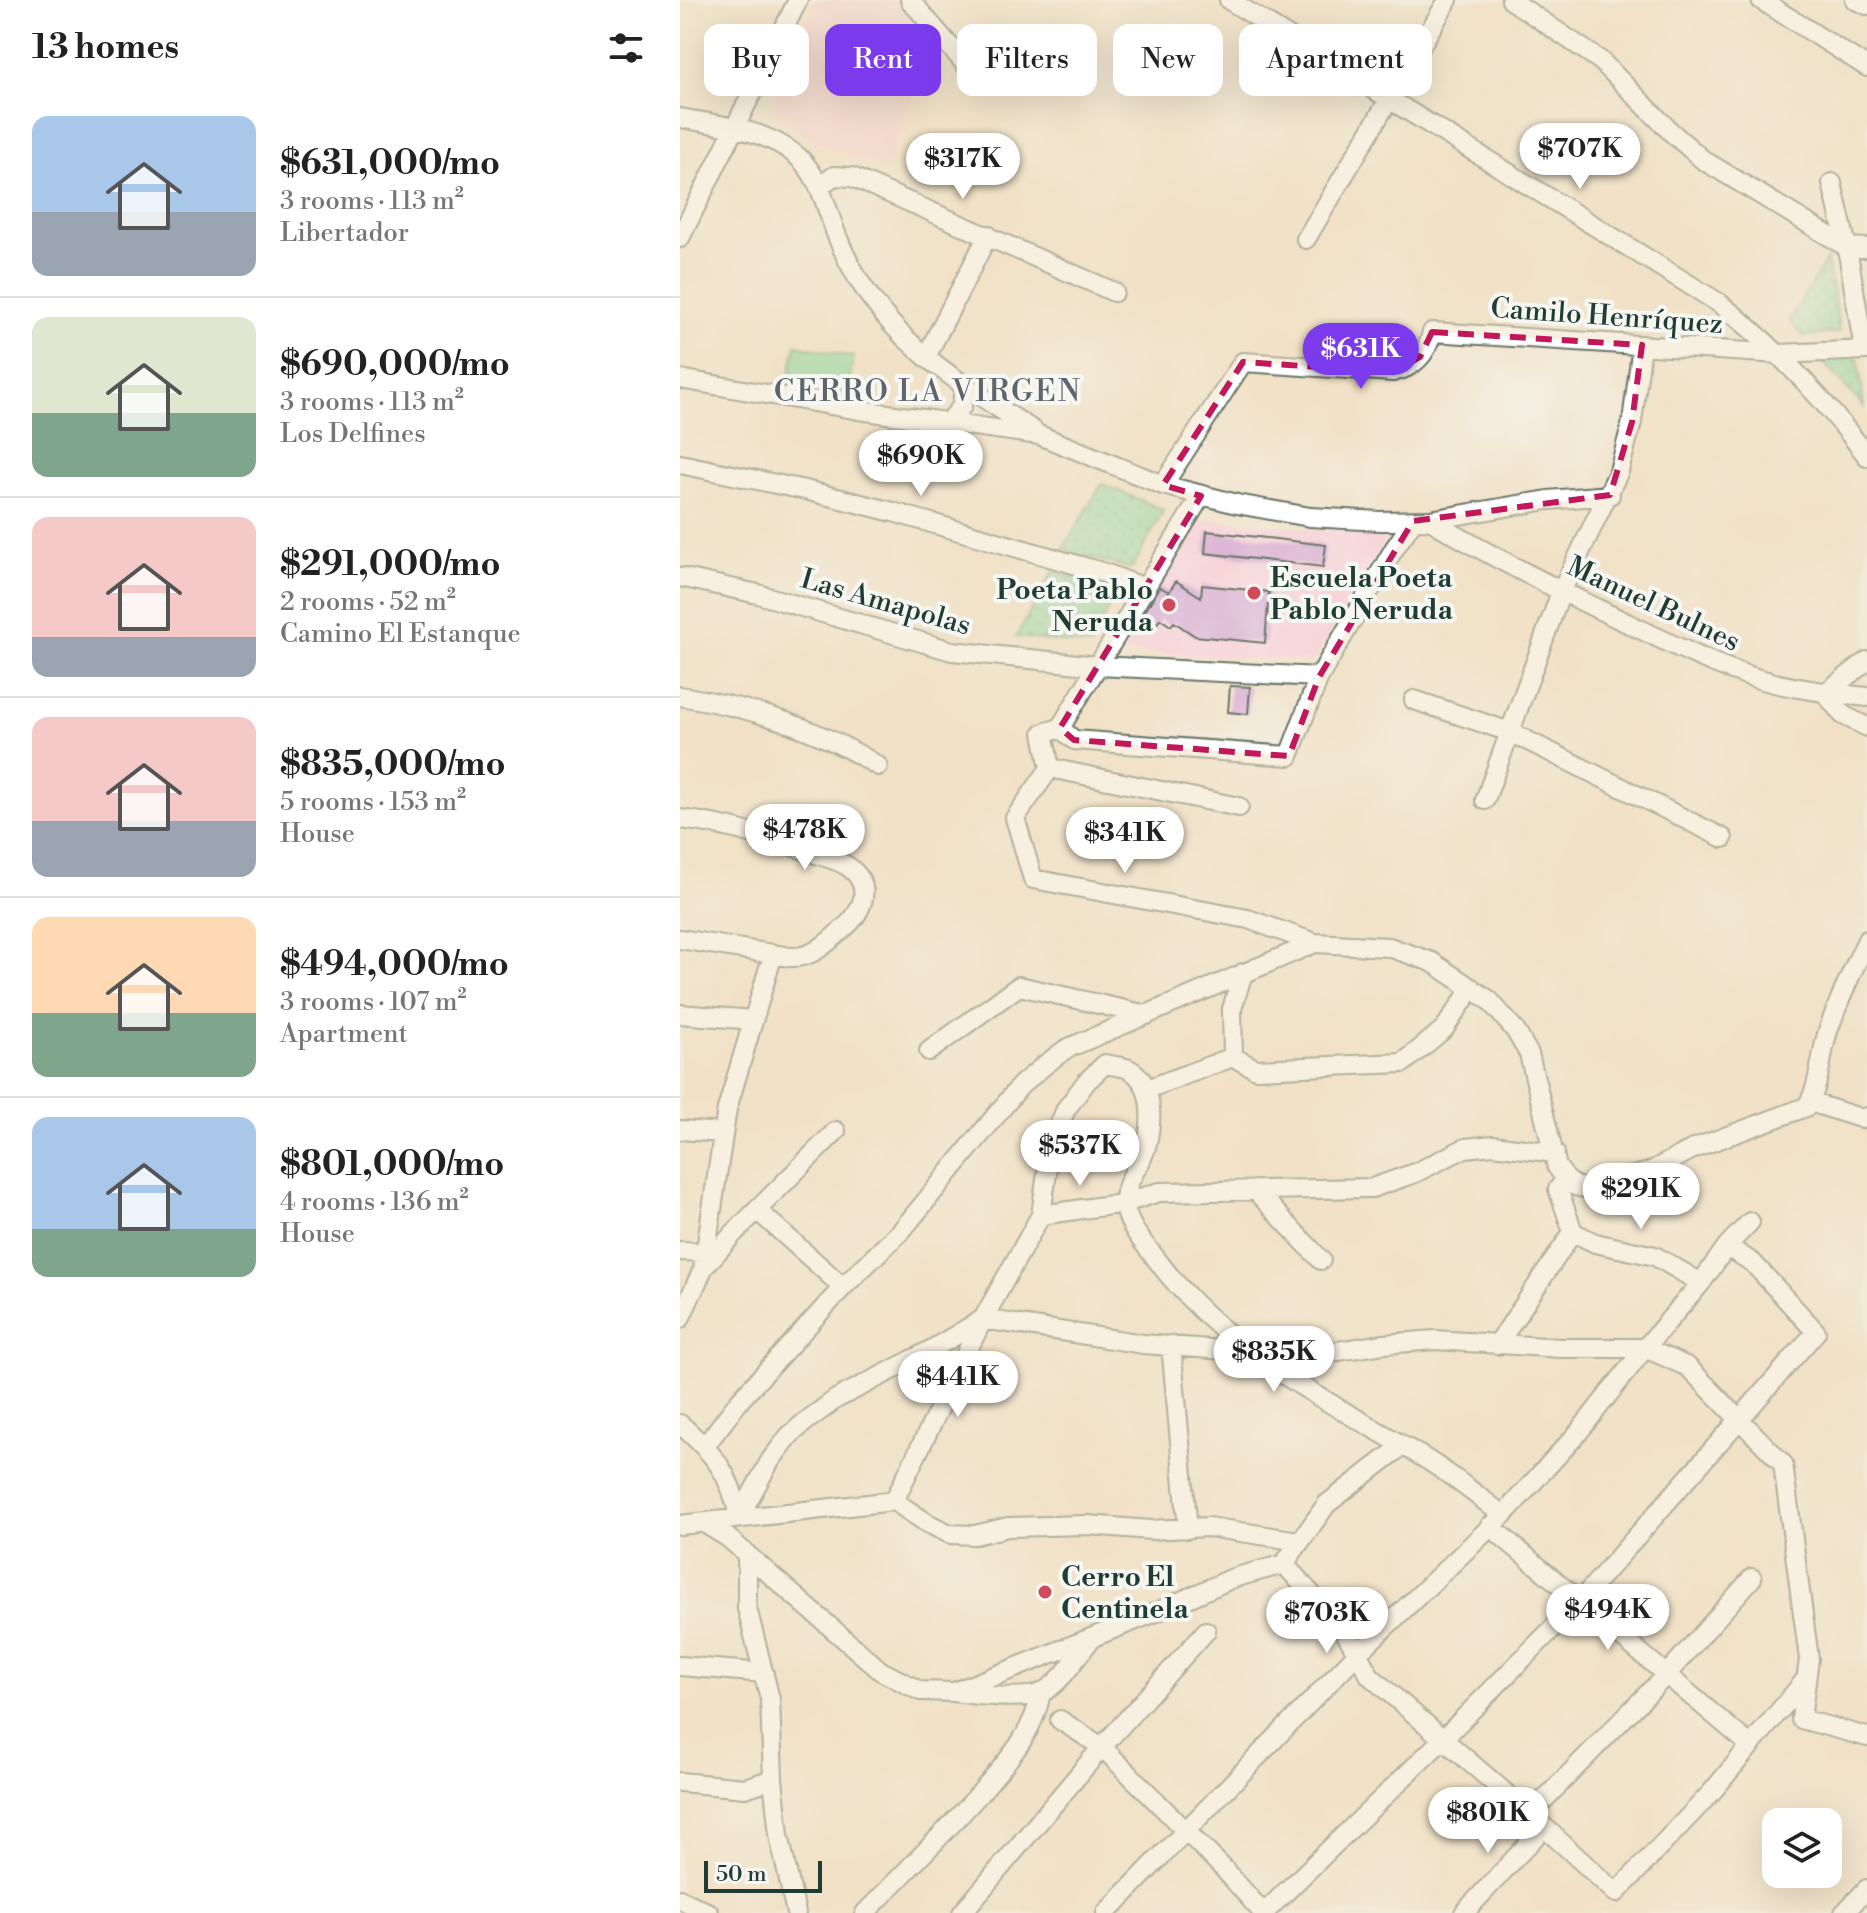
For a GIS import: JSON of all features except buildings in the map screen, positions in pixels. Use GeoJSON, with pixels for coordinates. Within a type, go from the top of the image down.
{"type":"FeatureCollection","features":[{"type":"Feature","properties":{"kind":"street"},"geometry":{"type":"LineString","coordinates":[[680,238],[798,0]]}},
{"type":"Feature","properties":{"kind":"street"},"geometry":{"type":"LineString","coordinates":[[910,0],[957,54]]}},
{"type":"Feature","properties":{"kind":"street"},"geometry":{"type":"LineString","coordinates":[[1229,0],[1687,281],[1750,327],[1780,354],[1831,408],[1867,456]]}},
{"type":"Feature","properties":{"kind":"street"},"geometry":{"type":"LineString","coordinates":[[1306,239],[1448,0]]}},
{"type":"Feature","properties":{"kind":"street"},"geometry":{"type":"LineString","coordinates":[[1511,0],[1601,61],[1670,131],[1712,166],[1847,247],[1867,248]]}},
{"type":"Feature","properties":{"kind":"street"},"geometry":{"type":"LineString","coordinates":[[1761,0],[1867,67]]}},
{"type":"Feature","properties":{"kind":"street"},"geometry":{"type":"LineString","coordinates":[[1855,0],[1867,5]]}},
{"type":"Feature","properties":{"kind":"street"},"geometry":{"type":"LineString","coordinates":[[680,118],[736,128],[790,150],[811,170],[846,256],[868,294],[895,328],[926,357],[1039,435]]}},
{"type":"Feature","properties":{"kind":"street"},"geometry":{"type":"LineString","coordinates":[[819,187],[834,176],[852,177],[1114,292]]}},
{"type":"Feature","properties":{"kind":"street"},"geometry":{"type":"LineString","coordinates":[[1832,183],[1866,350]]}},
{"type":"Feature","properties":{"kind":"street"},"geometry":{"type":"LineString","coordinates":[[926,357],[988,235]]}},
{"type":"Feature","properties":{"kind":"street","name":"Camilo Henríquez"},"geometry":{"type":"LineString","coordinates":[[1163,485],[1243,362],[1393,372],[1408,367],[1420,357],[1432,332],[1780,354],[1866,350]]}},
{"type":"Feature","properties":{"kind":"street"},"geometry":{"type":"LineString","coordinates":[[1485,800],[1561,592],[1610,495],[1630,435],[1642,345]]}},
{"type":"Feature","properties":{"kind":"street","name":"Manuel Bulnes"},"geometry":{"type":"LineString","coordinates":[[680,379],[1039,435],[1163,485],[1201,496],[1310,517],[1422,521],[1548,500],[1610,495]]}},
{"type":"Feature","properties":{"kind":"street"},"geometry":{"type":"LineString","coordinates":[[949,422],[962,406],[964,385]]}},
{"type":"Feature","properties":{"kind":"street"},"geometry":{"type":"LineString","coordinates":[[680,464],[893,512],[1105,573],[1145,588]]}},
{"type":"Feature","properties":{"kind":"street"},"geometry":{"type":"LineString","coordinates":[[1201,496],[1060,728],[1043,733],[1050,768],[1015,818],[1033,879],[1248,919],[1315,943],[1389,947],[1432,962],[1489,1000],[1523,1042],[1538,1085],[1557,1167],[1566,1179],[1584,1188],[1649,1172],[1708,1142],[1800,1111],[1810,1102],[1836,1008],[1867,940]]}},
{"type":"Feature","properties":{"kind":"street"},"geometry":{"type":"LineString","coordinates":[[1060,728],[1074,740],[1289,756],[1319,677],[1394,549],[1422,521]]}},
{"type":"Feature","properties":{"kind":"street","name":"Manuel Bulnes"},"geometry":{"type":"LineString","coordinates":[[1422,521],[1561,592],[1731,670],[1793,687],[1867,697]]}},
{"type":"Feature","properties":{"kind":"street","name":"Las Amapolas"},"geometry":{"type":"LineString","coordinates":[[680,577],[758,594],[952,651],[1098,666],[1319,677]]}},
{"type":"Feature","properties":{"kind":"street"},"geometry":{"type":"LineString","coordinates":[[1867,661],[1825,693],[1843,715],[1867,727]]}},
{"type":"Feature","properties":{"kind":"street"},"geometry":{"type":"LineString","coordinates":[[680,696],[736,707],[795,725],[830,739],[878,766]]}},
{"type":"Feature","properties":{"kind":"street"},"geometry":{"type":"LineString","coordinates":[[1414,700],[1510,732],[1723,838]]}},
{"type":"Feature","properties":{"kind":"street"},"geometry":{"type":"LineString","coordinates":[[1050,768],[1239,807]]}},
{"type":"Feature","properties":{"kind":"street"},"geometry":{"type":"LineString","coordinates":[[680,819],[710,822],[791,845],[846,865],[857,874],[864,896],[855,918],[812,954],[798,957],[680,939]]}},
{"type":"Feature","properties":{"kind":"street"},"geometry":{"type":"LineString","coordinates":[[705,1446],[740,1400],[843,1287],[902,1230],[1021,1085],[1066,1049],[1315,943]]}},
{"type":"Feature","properties":{"kind":"street"},"geometry":{"type":"LineString","coordinates":[[680,1319],[704,1261],[727,1109],[773,954]]}},
{"type":"Feature","properties":{"kind":"street"},"geometry":{"type":"LineString","coordinates":[[1233,1057],[1232,1009],[1243,973]]}},
{"type":"Feature","properties":{"kind":"street"},"geometry":{"type":"LineString","coordinates":[[929,1051],[1019,986],[1147,1015]]}},
{"type":"Feature","properties":{"kind":"street"},"geometry":{"type":"LineString","coordinates":[[1147,1089],[1233,1057],[1256,1069],[1403,1063],[1444,1029],[1472,988]]}},
{"type":"Feature","properties":{"kind":"street"},"geometry":{"type":"LineString","coordinates":[[680,1014],[753,1020]]}},
{"type":"Feature","properties":{"kind":"street"},"geometry":{"type":"LineString","coordinates":[[894,1501],[983,1319],[1041,1215],[1051,1144],[1066,1109],[1087,1081],[1105,1064],[1129,1069],[1147,1089],[1150,1128],[1144,1155],[1126,1188],[1129,1224],[1196,1308],[1289,1380],[1420,1455],[1497,1521],[1580,1601],[1751,1746]]}},
{"type":"Feature","properties":{"kind":"street"},"geometry":{"type":"LineString","coordinates":[[1810,1102],[1863,1119],[1867,1117]]}},
{"type":"Feature","properties":{"kind":"street"},"geometry":{"type":"LineString","coordinates":[[680,1130],[723,1133]]}},
{"type":"Feature","properties":{"kind":"street"},"geometry":{"type":"LineString","coordinates":[[704,1261],[836,1131]]}},
{"type":"Feature","properties":{"kind":"street"},"geometry":{"type":"LineString","coordinates":[[1041,1215],[1125,1203],[1159,1192],[1372,1188],[1415,1173],[1465,1148],[1493,1145],[1555,1153]]}},
{"type":"Feature","properties":{"kind":"street"},"geometry":{"type":"LineString","coordinates":[[1566,1179],[1558,1189],[1573,1232],[1595,1243],[1655,1256],[1701,1283]]}},
{"type":"Feature","properties":{"kind":"street"},"geometry":{"type":"LineString","coordinates":[[1255,1190],[1321,1260]]}},
{"type":"Feature","properties":{"kind":"street"},"geometry":{"type":"LineString","coordinates":[[757,1210],[843,1287]]}},
{"type":"Feature","properties":{"kind":"street"},"geometry":{"type":"LineString","coordinates":[[1106,1913],[1356,1655],[1497,1521],[1578,1433],[1701,1283],[1727,1246],[1750,1222]]}},
{"type":"Feature","properties":{"kind":"street"},"geometry":{"type":"LineString","coordinates":[[1497,1345],[1573,1232]]}},
{"type":"Feature","properties":{"kind":"street"},"geometry":{"type":"LineString","coordinates":[[1060,1720],[1102,1747],[1264,1913],[1580,1601],[1816,1332],[1753,1263],[1727,1246]]}},
{"type":"Feature","properties":{"kind":"street"},"geometry":{"type":"LineString","coordinates":[[680,1251],[704,1261]]}},
{"type":"Feature","properties":{"kind":"street"},"geometry":{"type":"LineString","coordinates":[[739,1517],[770,1461],[789,1436],[805,1422],[836,1399],[983,1319],[1143,1344],[1305,1356],[1435,1340],[1497,1345],[1645,1348],[1688,1367],[1783,1464],[1809,1659],[1801,1719],[1867,1737]]}},
{"type":"Feature","properties":{"kind":"street"},"geometry":{"type":"LineString","coordinates":[[1171,1345],[1188,1529]]}},
{"type":"Feature","properties":{"kind":"street"},"geometry":{"type":"LineString","coordinates":[[680,1424],[705,1446],[726,1473],[733,1488],[739,1517]]}},
{"type":"Feature","properties":{"kind":"street"},"geometry":{"type":"LineString","coordinates":[[954,1692],[1233,1578],[1284,1564],[1327,1504],[1402,1446]]}},
{"type":"Feature","properties":{"kind":"street"},"geometry":{"type":"LineString","coordinates":[[680,1525],[894,1501],[950,1534],[975,1535],[1008,1527],[1088,1525],[1151,1530],[1208,1527],[1299,1541]]}},
{"type":"Feature","properties":{"kind":"street"},"geometry":{"type":"LineString","coordinates":[[704,1523],[747,1554],[881,1671],[920,1691],[979,1696],[1041,1693],[1054,1684],[1092,1638]]}},
{"type":"Feature","properties":{"kind":"street"},"geometry":{"type":"LineString","coordinates":[[747,1554],[747,1608],[770,1699],[779,1835],[796,1913]]}},
{"type":"Feature","properties":{"kind":"street"},"geometry":{"type":"LineString","coordinates":[[1284,1564],[1344,1630],[1370,1676],[1537,1820],[1616,1893],[1751,1746],[1808,1677]]}},
{"type":"Feature","properties":{"kind":"street"},"geometry":{"type":"LineString","coordinates":[[1464,1913],[1537,1820],[1752,1578]]}},
{"type":"Feature","properties":{"kind":"street"},"geometry":{"type":"LineString","coordinates":[[962,1913],[1102,1747],[1206,1631]]}},
{"type":"Feature","properties":{"kind":"street"},"geometry":{"type":"LineString","coordinates":[[680,1666],[764,1673]]}},
{"type":"Feature","properties":{"kind":"street"},"geometry":{"type":"LineString","coordinates":[[865,1913],[946,1832],[1019,1747],[1034,1721],[1041,1693]]}},
{"type":"Feature","properties":{"kind":"street"},"geometry":{"type":"LineString","coordinates":[[680,1782],[745,1788],[773,1779]]}},
{"type":"Feature","properties":{"kind":"street"},"geometry":{"type":"LineString","coordinates":[[1844,1913],[1867,1889]]}},
{"type":"Feature","properties":{"kind":"street"},"geometry":{"type":"LineString","coordinates":[[680,1899],[709,1913]]}},
{"type":"Feature","properties":{"kind":"highlighted area"},"geometry":{"type":"Polygon","coordinates":[[[1432,332],[1642,345],[1632,422],[1610,495],[1413,521],[1319,677],[1289,756],[1074,740],[1060,728],[1201,496],[1163,485],[1243,362],[1393,372],[1420,357],[1432,332]]]}},
{"type":"Feature","properties":{"kind":"shaded area"},"geometry":{"type":"Polygon","coordinates":[[[816,0],[895,0],[916,24],[825,24],[825,96],[913,96],[886,170],[798,134],[799,126],[767,113],[774,96],[809,96],[809,24],[806,24],[816,0]]]}},
{"type":"Feature","properties":{"kind":"shaded area","name":"Escuela Poeta Pablo Neruda"},"geometry":{"type":"Polygon","coordinates":[[[1202,520],[1388,535],[1313,661],[1118,651],[1202,520]]]}},
{"type":"Feature","properties":{"kind":"green space"},"geometry":{"type":"Polygon","coordinates":[[[1827,259],[1840,332],[1804,337],[1789,320],[1827,259]]]}},
{"type":"Feature","properties":{"kind":"green space"},"geometry":{"type":"Polygon","coordinates":[[[796,345],[854,357],[846,395],[788,383],[796,345]]]}},
{"type":"Feature","properties":{"kind":"green space"},"geometry":{"type":"Polygon","coordinates":[[[1858,358],[1864,407],[1820,359],[1858,358]]]}},
{"type":"Feature","properties":{"kind":"green space"},"geometry":{"type":"Polygon","coordinates":[[[1102,484],[1164,510],[1132,569],[1062,550],[1102,484]]]}},
{"type":"Feature","properties":{"kind":"green space"},"geometry":{"type":"Polygon","coordinates":[[[1053,571],[1118,589],[1090,646],[1016,637],[1053,571]]]}},
{"type":"Feature","properties":{"kind":"place","name":"Escuela Poeta Pablo Neruda"},"geometry":{"type":"Point","coordinates":[1254,593]}},
{"type":"Feature","properties":{"kind":"place","name":"Poeta Pablo Neruda"},"geometry":{"type":"Point","coordinates":[1169,605]}},
{"type":"Feature","properties":{"kind":"place","name":"Cerro El Centinela"},"geometry":{"type":"Point","coordinates":[1045,1592]}},
{"type":"Feature","properties":{"kind":"district","name":"CERRO LA VIRGEN"},"geometry":{"type":"Point","coordinates":[928,391]}}]}
